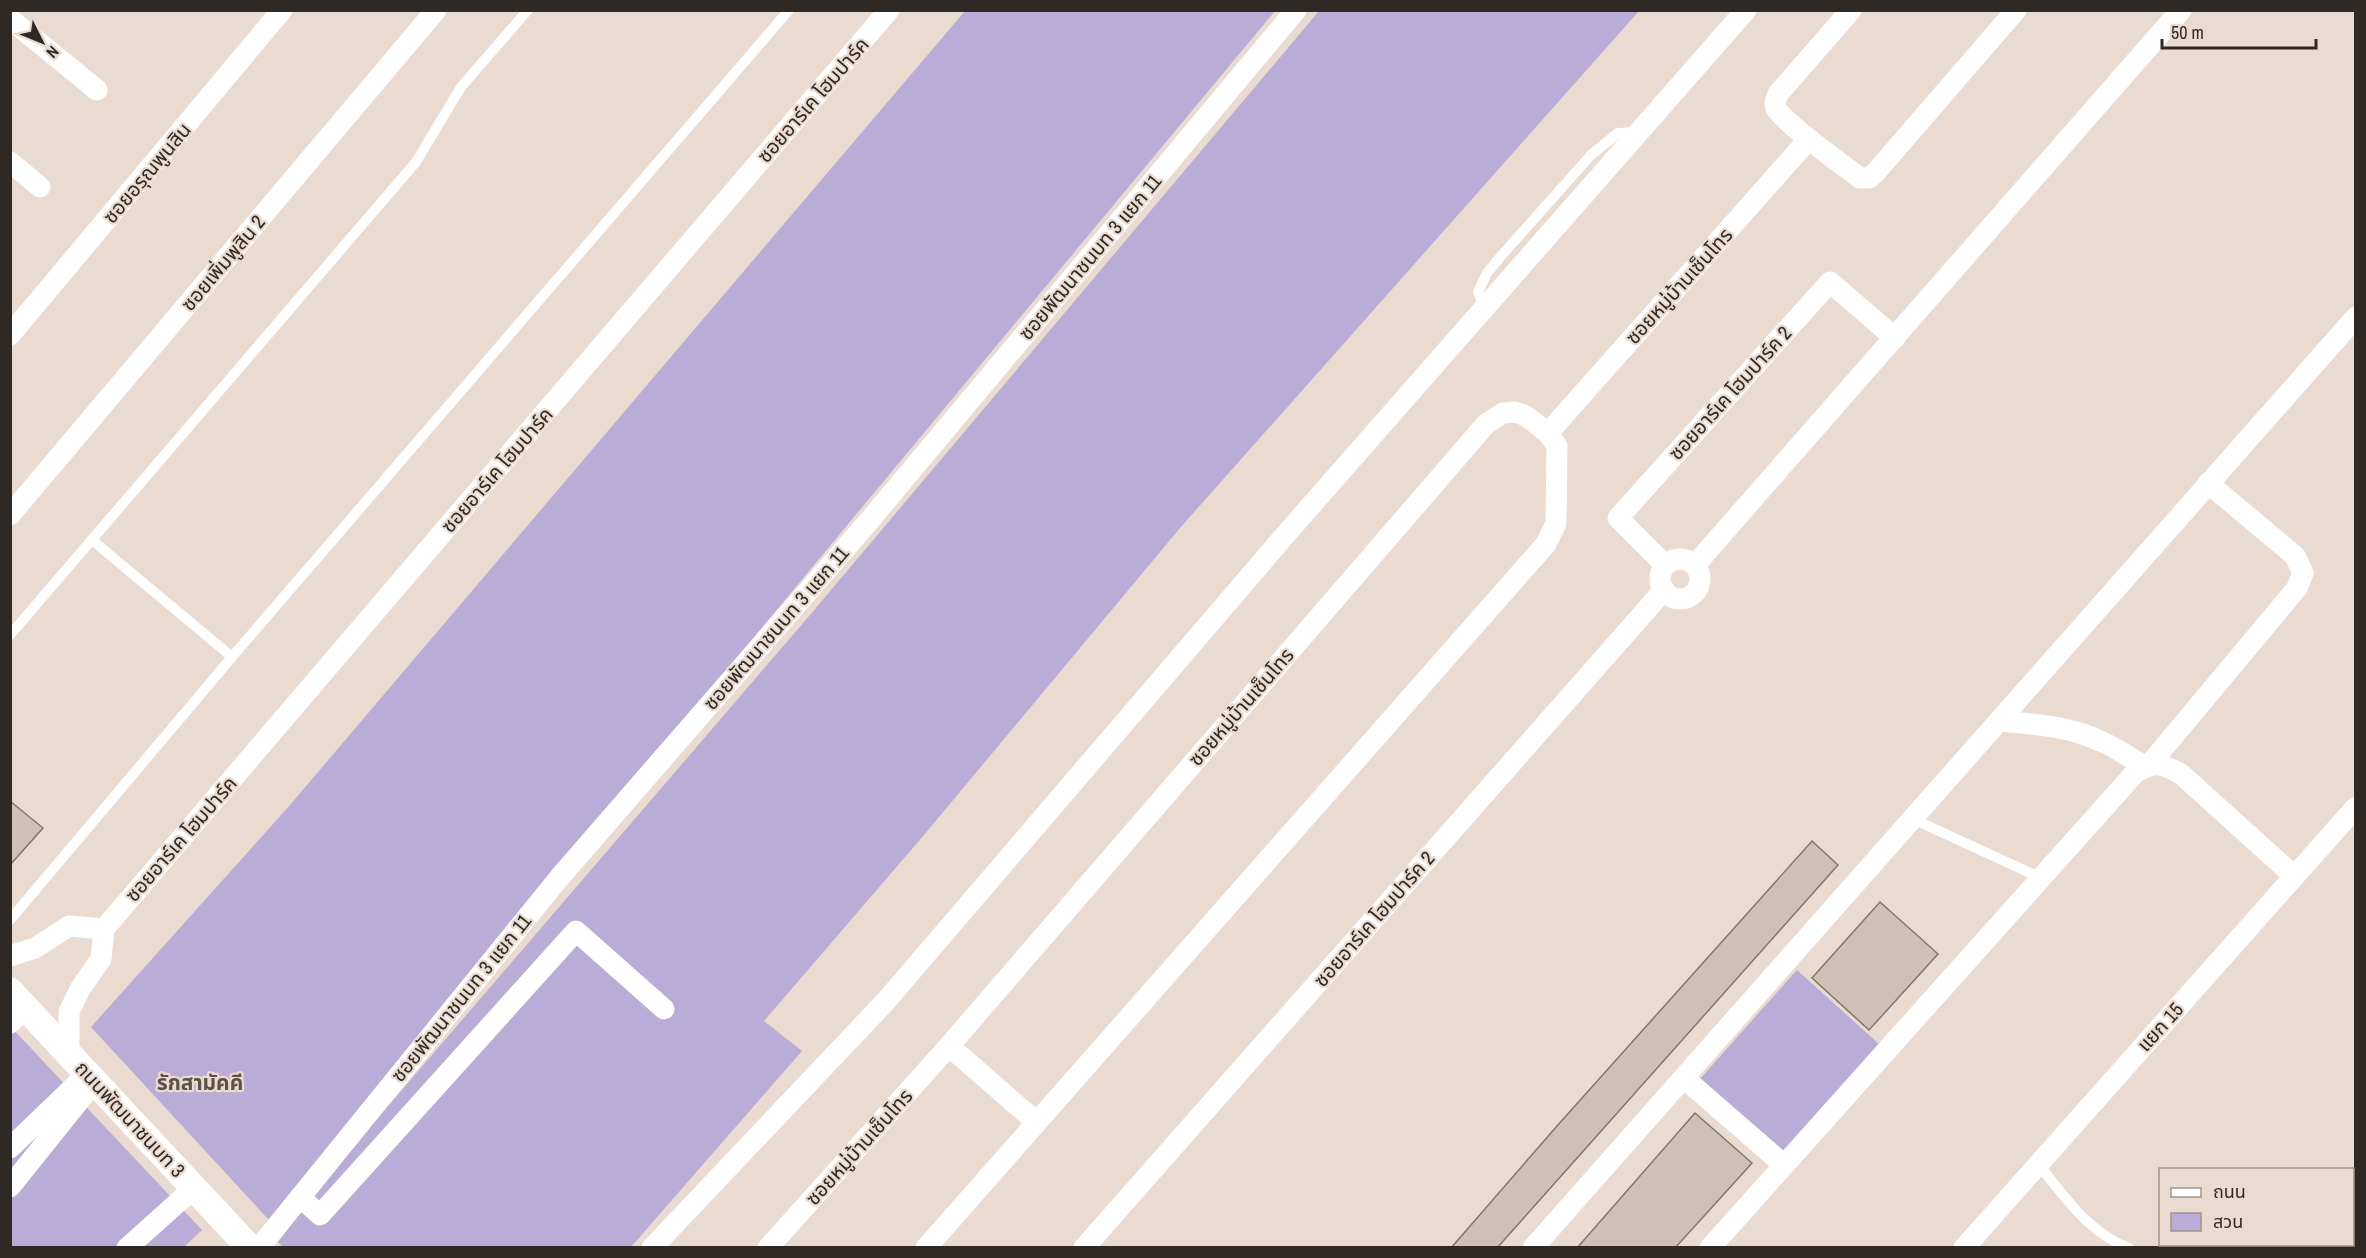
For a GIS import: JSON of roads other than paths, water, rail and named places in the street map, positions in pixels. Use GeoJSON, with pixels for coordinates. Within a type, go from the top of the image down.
{"type":"FeatureCollection","features":[{"type":"Feature","properties":{"kind":"street","name":"ซอยอรุณพูนสิน"},"geometry":{"type":"LineString","coordinates":[[10,335],[282,10]]}},
{"type":"Feature","properties":{"kind":"street","name":"ซอยเพิ่มพูสิน 2"},"geometry":{"type":"LineString","coordinates":[[10,515],[436,10]]}},
{"type":"Feature","properties":{"kind":"street","name":"ซอยอาร์เค โฮมปาร์ค"},"geometry":{"type":"LineString","coordinates":[[104,929],[889,10]]}},
{"type":"Feature","properties":{"kind":"street","name":"ซอยพัฒนาชนบท 3 แยก 11"},"geometry":{"type":"LineString","coordinates":[[259,1248],[559,878],[877,512],[1296,10]]}},
{"type":"Feature","properties":{"kind":"street"},"geometry":{"type":"LineString","coordinates":[[652,1248],[885,1002],[1279,543],[1746,10]]}},
{"type":"Feature","properties":{"kind":"street"},"geometry":{"type":"LineString","coordinates":[[1851,10],[1778,94],[1775,102],[1777,110],[1809,139],[1860,178],[1869,178],[1876,172],[2016,10]]}},
{"type":"Feature","properties":{"kind":"street"},"geometry":{"type":"LineString","coordinates":[[1695,565],[2181,10]]}},
{"type":"Feature","properties":{"kind":"street"},"geometry":{"type":"LineString","coordinates":[[10,19],[97,90]]}},
{"type":"Feature","properties":{"kind":"street","name":"ซอยหมู่บ้านเซ็นโทร"},"geometry":{"type":"LineString","coordinates":[[768,1248],[949,1046],[1486,424],[1503,413],[1515,412],[1526,416],[1548,433],[1809,139]]}},
{"type":"Feature","properties":{"kind":"street"},"geometry":{"type":"LineString","coordinates":[[10,162],[40,187]]}},
{"type":"Feature","properties":{"kind":"street","name":"ซอยอาร์เค โฮมปาร์ค 2"},"geometry":{"type":"LineString","coordinates":[[1665,565],[1618,518],[1830,282],[1894,338]]}},
{"type":"Feature","properties":{"kind":"street"},"geometry":{"type":"LineString","coordinates":[[1533,1248],[2355,317]]}},
{"type":"Feature","properties":{"kind":"street"},"geometry":{"type":"LineString","coordinates":[[926,1248],[1035,1121],[1205,932],[1546,544],[1556,524],[1557,446],[1548,433]]}},
{"type":"Feature","properties":{"kind":"street"},"geometry":{"type":"LineString","coordinates":[[1710,1248],[2135,773],[2147,765],[2297,588],[2302,573],[2295,556],[2208,483]]}},
{"type":"Feature","properties":{"kind":"street"},"geometry":{"type":"LineString","coordinates":[[1684,558],[1695,565],[1699,570],[1700,583],[1693,594],[1674,598],[1664,590],[1660,577],[1665,565],[1684,558]]}},
{"type":"Feature","properties":{"kind":"street","name":"ซอยอาร์เค โฮมปาร์ค 2"},"geometry":{"type":"LineString","coordinates":[[1084,1248],[1664,590]]}},
{"type":"Feature","properties":{"kind":"street"},"geometry":{"type":"LineString","coordinates":[[1999,721],[2041,725],[2085,734],[2147,765],[2165,766],[2181,774],[2294,876]]}},
{"type":"Feature","properties":{"kind":"street","name":"แยก 15"},"geometry":{"type":"LineString","coordinates":[[1964,1248],[2355,807]]}},
{"type":"Feature","properties":{"kind":"street"},"geometry":{"type":"LineString","coordinates":[[10,956],[35,948],[69,926],[104,929],[101,959],[80,989],[69,1012],[69,1053]]}},
{"type":"Feature","properties":{"kind":"street"},"geometry":{"type":"LineString","coordinates":[[300,1197],[320,1215],[576,931],[664,1009]]}},
{"type":"Feature","properties":{"kind":"street","name":"ถนนพัฒนาชนบท 3"},"geometry":{"type":"LineString","coordinates":[[16,1007],[69,1053],[250,1248]]}},
{"type":"Feature","properties":{"kind":"street"},"geometry":{"type":"LineString","coordinates":[[949,1046],[1035,1121]]}},
{"type":"Feature","properties":{"kind":"street"},"geometry":{"type":"LineString","coordinates":[[10,1148],[91,1077]]}},
{"type":"Feature","properties":{"kind":"street"},"geometry":{"type":"LineString","coordinates":[[10,1187],[91,1077]]}},
{"type":"Feature","properties":{"kind":"street"},"geometry":{"type":"LineString","coordinates":[[1684,1077],[1784,1165]]}},
{"type":"Feature","properties":{"kind":"street"},"geometry":{"type":"LineString","coordinates":[[128,1248],[194,1188]]}},
{"type":"Feature","properties":{"kind":"lane"},"geometry":{"type":"LineString","coordinates":[[10,635],[416,162],[461,87],[528,10]]}},
{"type":"Feature","properties":{"kind":"lane"},"geometry":{"type":"LineString","coordinates":[[10,920],[232,657],[789,10]]}},
{"type":"Feature","properties":{"kind":"lane"},"geometry":{"type":"LineString","coordinates":[[92,540],[232,657]]}},
{"type":"Feature","properties":{"kind":"lane"},"geometry":{"type":"LineString","coordinates":[[1912,819],[2041,878]]}},
{"type":"Feature","properties":{"kind":"lane"},"geometry":{"type":"LineString","coordinates":[[10,900],[19,909]]}},
{"type":"Feature","properties":{"kind":"lane"},"geometry":{"type":"LineString","coordinates":[[2038,1164],[2083,1217],[2099,1232],[2117,1244],[2129,1248]]}},
{"type":"Feature","properties":{"kind":"district","name":"รักสามัคคี"},"geometry":{"type":"Point","coordinates":[200,1083]}}]}
